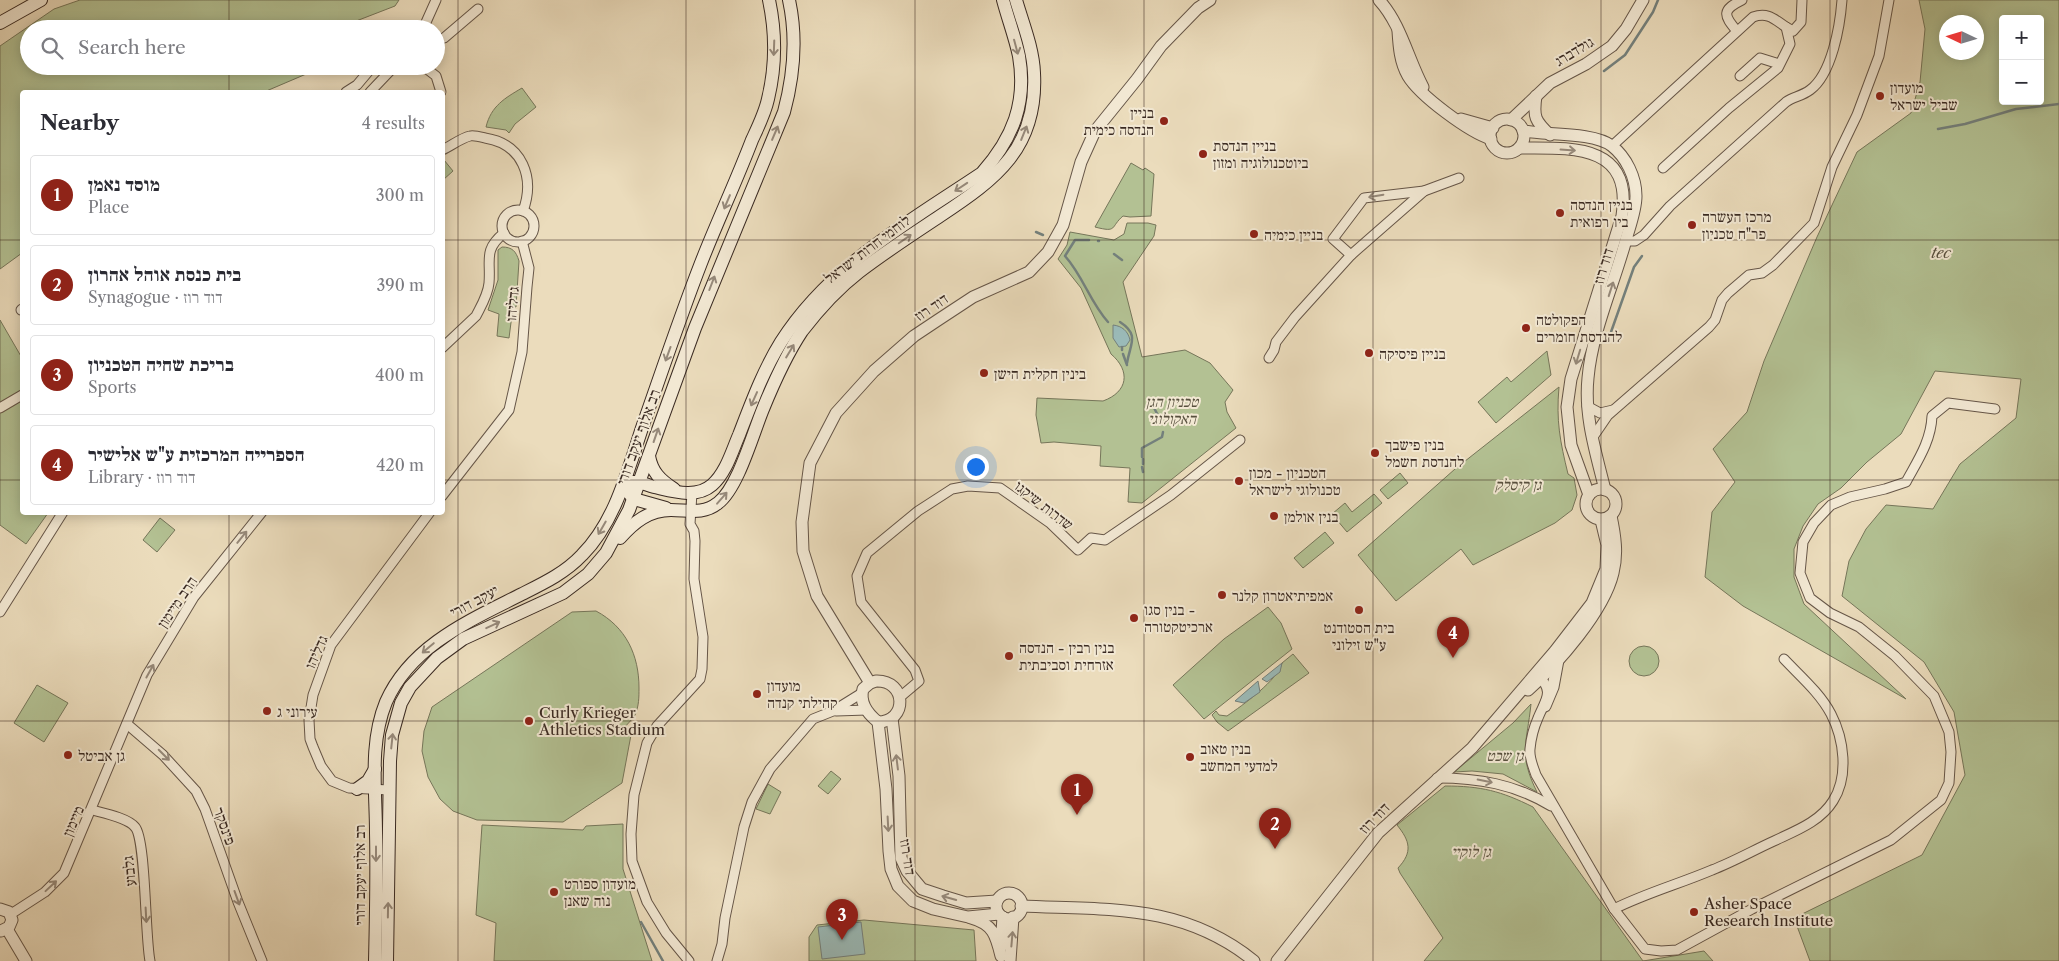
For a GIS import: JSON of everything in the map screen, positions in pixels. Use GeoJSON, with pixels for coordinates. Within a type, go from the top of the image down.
{"type":"FeatureCollection","features":[{"type":"Feature","properties":{"kind":"main road"},"geometry":{"type":"LineString","coordinates":[[0,23],[41,0]]}},
{"type":"Feature","properties":{"kind":"main road","name":"רב אלוף יעקב דורי"},"geometry":{"type":"LineString","coordinates":[[622,484],[701,263],[768,102],[774,44],[773,20],[769,0]]}},
{"type":"Feature","properties":{"kind":"main road","name":"רב אלוף יעקב דורי"},"geometry":{"type":"LineString","coordinates":[[384,961],[390,761],[395,720],[401,703],[410,687],[437,658],[464,639],[543,604],[576,584],[606,553],[634,499],[705,301],[784,112],[790,89],[794,42],[789,0]]}},
{"type":"Feature","properties":{"kind":"main road","name":"לוחמי חרות ישראל"},"geometry":{"type":"LineString","coordinates":[[686,493],[711,486],[720,474],[772,358],[810,302],[834,277],[854,260],[982,173],[1007,141],[1018,110],[1021,84],[1019,55],[1004,0]]}},
{"type":"Feature","properties":{"kind":"main road","name":"לוחמי חרות ישראל"},"geometry":{"type":"LineString","coordinates":[[606,553],[637,521],[655,513],[672,510],[691,512],[711,508],[719,502],[727,493],[741,465],[779,371],[790,350],[819,309],[859,272],[999,173],[1018,146],[1030,116],[1034,73],[1032,53],[1016,0]]}},
{"type":"Feature","properties":{"kind":"main road"},"geometry":{"type":"LineString","coordinates":[[649,456],[658,476],[686,493]]}},
{"type":"Feature","properties":{"kind":"main road"},"geometry":{"type":"LineString","coordinates":[[672,510],[634,499],[622,484],[640,481],[652,486],[686,493]]}},
{"type":"Feature","properties":{"kind":"main road","name":"יעקב דורי"},"geometry":{"type":"LineString","coordinates":[[375,769],[378,730],[386,702],[397,682],[414,660],[459,626],[549,581],[570,567],[584,554],[600,533],[622,484]]}},
{"type":"Feature","properties":{"kind":"main road"},"geometry":{"type":"LineString","coordinates":[[375,769],[368,781],[359,789],[373,797],[376,806]]}},
{"type":"Feature","properties":{"kind":"main road","name":"רב אלוף יעקב דורי"},"geometry":{"type":"LineString","coordinates":[[375,769],[384,961]]}},
{"type":"Feature","properties":{"kind":"street"},"geometry":{"type":"LineString","coordinates":[[427,20],[436,0]]}},
{"type":"Feature","properties":{"kind":"street","name":"דוד רוז"},"geometry":{"type":"LineString","coordinates":[[870,683],[817,596],[803,551],[802,522],[810,463],[836,412],[874,371],[914,336],[973,297],[1029,272],[1048,252],[1063,225],[1080,162],[1095,130],[1137,79],[1161,46],[1198,8],[1210,0]]}},
{"type":"Feature","properties":{"kind":"street"},"geometry":{"type":"LineString","coordinates":[[1379,0],[1385,6],[1404,40],[1416,74],[1430,99],[1450,115],[1492,134]]}},
{"type":"Feature","properties":{"kind":"street","name":"גולדברג"},"geometry":{"type":"LineString","coordinates":[[1512,120],[1550,83],[1586,64],[1612,46],[1626,29],[1643,0]]}},
{"type":"Feature","properties":{"kind":"street"},"geometry":{"type":"LineString","coordinates":[[1737,31],[1727,18],[1727,11],[1730,6],[1742,0]]}},
{"type":"Feature","properties":{"kind":"street"},"geometry":{"type":"LineString","coordinates":[[1536,96],[1523,131],[1524,140],[1519,148],[1510,153],[1501,152],[1493,146],[1492,134],[1501,121],[1512,120],[1523,131],[1588,138],[1612,146],[1753,17],[1762,14],[1772,16],[1793,31],[1798,28],[1801,22],[1802,0]]}},
{"type":"Feature","properties":{"kind":"street"},"geometry":{"type":"LineString","coordinates":[[1626,241],[1635,240],[1644,235],[1670,206],[1786,102],[1815,86],[1825,70],[1834,45],[1842,0]]}},
{"type":"Feature","properties":{"kind":"street"},"geometry":{"type":"LineString","coordinates":[[1593,437],[1602,421],[1709,327],[1715,320],[1722,300],[1728,292],[1749,275],[1762,272],[1773,265],[1814,223],[1832,167],[1857,115],[1879,56],[1889,0]]}},
{"type":"Feature","properties":{"kind":"street"},"geometry":{"type":"LineString","coordinates":[[445,37],[478,9]]}},
{"type":"Feature","properties":{"kind":"street"},"geometry":{"type":"LineString","coordinates":[[1663,168],[1778,68],[1790,44],[1786,27]]}},
{"type":"Feature","properties":{"kind":"street"},"geometry":{"type":"LineString","coordinates":[[1740,76],[1760,58],[1779,64]]}},
{"type":"Feature","properties":{"kind":"street"},"geometry":{"type":"LineString","coordinates":[[349,90],[357,85],[365,75]]}},
{"type":"Feature","properties":{"kind":"street"},"geometry":{"type":"LineString","coordinates":[[372,90],[386,75]]}},
{"type":"Feature","properties":{"kind":"street"},"geometry":{"type":"LineString","coordinates":[[435,75],[440,90]]}},
{"type":"Feature","properties":{"kind":"street"},"geometry":{"type":"LineString","coordinates":[[1536,96],[1534,110],[1536,119],[1550,135]]}},
{"type":"Feature","properties":{"kind":"street"},"geometry":{"type":"LineString","coordinates":[[445,148],[470,135],[491,139],[510,149],[525,168],[529,182],[527,200],[523,211]]}},
{"type":"Feature","properties":{"kind":"street","name":"דוד רוז"},"geometry":{"type":"LineString","coordinates":[[1605,490],[1587,406],[1588,378],[1594,344],[1635,206],[1636,188],[1627,164],[1612,146]]}},
{"type":"Feature","properties":{"kind":"street","name":"דוד רוז"},"geometry":{"type":"LineString","coordinates":[[1519,148],[1570,150],[1601,156],[1611,164],[1623,186],[1622,216],[1571,379],[1567,407],[1571,445],[1589,495]]}},
{"type":"Feature","properties":{"kind":"street"},"geometry":{"type":"LineString","coordinates":[[1351,255],[1332,239],[1364,198],[1424,191],[1459,178]]}},
{"type":"Feature","properties":{"kind":"street"},"geometry":{"type":"LineString","coordinates":[[1268,358],[1274,350],[1276,342],[1295,317],[1351,255],[1424,191]]}},
{"type":"Feature","properties":{"kind":"street"},"geometry":{"type":"LineString","coordinates":[[516,210],[523,211],[529,215],[533,225],[531,235],[522,241],[512,240],[504,233],[502,223],[507,214],[516,210]]}},
{"type":"Feature","properties":{"kind":"street"},"geometry":{"type":"LineString","coordinates":[[445,345],[476,316],[484,301],[489,284],[488,254],[494,242],[504,233]]}},
{"type":"Feature","properties":{"kind":"street","name":"גדליהו"},"geometry":{"type":"LineString","coordinates":[[445,492],[508,410],[522,352],[529,268],[522,241]]}},
{"type":"Feature","properties":{"kind":"street"},"geometry":{"type":"LineString","coordinates":[[0,408],[20,397]]}},
{"type":"Feature","properties":{"kind":"street"},"geometry":{"type":"LineString","coordinates":[[1558,658],[1553,687],[1534,727],[1530,758],[1552,807],[1614,909],[1645,949],[1677,950],[1760,905],[1891,840],[1941,800],[1949,783],[1952,752],[1949,732],[1934,696],[1894,656],[1859,627],[1830,614],[1810,598],[1800,573],[1803,542],[1814,523],[1831,505],[1850,497],[1886,489],[1906,482],[1928,438],[1931,430],[1932,416],[1948,403],[1995,409]]}},
{"type":"Feature","properties":{"kind":"street"},"geometry":{"type":"LineString","coordinates":[[1587,406],[1600,413],[1618,408]]}},
{"type":"Feature","properties":{"kind":"street","name":"שדרות שיקגו"},"geometry":{"type":"LineString","coordinates":[[900,697],[919,681],[918,677],[915,670],[860,602],[857,576],[867,553],[918,511],[952,489],[968,486],[1000,488],[1050,523],[1078,550],[1090,538],[1105,540],[1138,519],[1240,440]]}},
{"type":"Feature","properties":{"kind":"street"},"geometry":{"type":"LineString","coordinates":[[1596,490],[1605,490],[1612,494],[1616,503],[1606,518],[1593,518],[1587,511],[1586,503],[1589,495],[1596,490]]}},
{"type":"Feature","properties":{"kind":"street"},"geometry":{"type":"LineString","coordinates":[[686,493],[691,512],[690,524],[694,531],[695,541],[696,599],[703,637],[702,669],[700,679],[657,726],[647,743],[634,795],[631,834],[632,861],[647,902],[666,933],[689,961]]}},
{"type":"Feature","properties":{"kind":"street"},"geometry":{"type":"LineString","coordinates":[[0,612],[61,515]]}},
{"type":"Feature","properties":{"kind":"street","name":"הרב מיימון"},"geometry":{"type":"LineString","coordinates":[[129,720],[147,674],[194,597],[260,515]]}},
{"type":"Feature","properties":{"kind":"street","name":"גדליהו"},"geometry":{"type":"LineString","coordinates":[[376,790],[342,787],[332,782],[321,766],[310,739],[309,720],[313,695],[331,645],[428,515]]}},
{"type":"Feature","properties":{"kind":"street","name":"דוד רוז"},"geometry":{"type":"LineString","coordinates":[[1278,961],[1378,833],[1472,748],[1506,709],[1558,658],[1588,622],[1609,585],[1613,572],[1616,550],[1606,518]]}},
{"type":"Feature","properties":{"kind":"street","name":"דוד רוז"},"geometry":{"type":"LineString","coordinates":[[1539,675],[1592,603],[1602,582],[1608,556],[1606,518]]}},
{"type":"Feature","properties":{"kind":"street"},"geometry":{"type":"LineString","coordinates":[[1614,909],[1640,896],[1713,870],[1813,822],[1833,802],[1841,782],[1843,758],[1837,729],[1830,712],[1806,680],[1784,659]]}},
{"type":"Feature","properties":{"kind":"street"},"geometry":{"type":"LineString","coordinates":[[1539,675],[1547,687],[1548,696],[1545,706]]}},
{"type":"Feature","properties":{"kind":"street"},"geometry":{"type":"LineString","coordinates":[[717,961],[722,944],[725,918],[744,827],[752,802],[770,769],[813,719],[833,711],[862,693],[870,683],[882,681],[888,682],[898,691],[900,697],[899,709],[892,718],[878,722],[863,704],[862,693]]}},
{"type":"Feature","properties":{"kind":"street"},"geometry":{"type":"LineString","coordinates":[[833,711],[867,710]]}},
{"type":"Feature","properties":{"kind":"street","name":"דוד רוז"},"geometry":{"type":"LineString","coordinates":[[892,718],[899,776],[901,858],[907,871],[922,890],[966,903],[997,901]]}},
{"type":"Feature","properties":{"kind":"street","name":"מיימון"},"geometry":{"type":"LineString","coordinates":[[5,912],[45,892],[64,873],[129,720]]}},
{"type":"Feature","properties":{"kind":"street","name":"פינסקר"},"geometry":{"type":"LineString","coordinates":[[129,720],[196,791],[205,809],[238,902],[262,961]]}},
{"type":"Feature","properties":{"kind":"street","name":"דוד רוז"},"geometry":{"type":"LineString","coordinates":[[878,722],[886,789],[891,869],[898,886],[913,901],[933,909],[968,917],[1005,916]]}},
{"type":"Feature","properties":{"kind":"street"},"geometry":{"type":"LineString","coordinates":[[1437,778],[1471,778],[1506,785],[1534,796],[1552,807]]}},
{"type":"Feature","properties":{"kind":"street"},"geometry":{"type":"LineString","coordinates":[[376,790],[389,790]]}},
{"type":"Feature","properties":{"kind":"street","name":"גלבוע"},"geometry":{"type":"LineString","coordinates":[[92,810],[132,823],[138,829],[150,961]]}},
{"type":"Feature","properties":{"kind":"street"},"geometry":{"type":"LineString","coordinates":[[1004,959],[1005,916],[996,908],[997,901],[1005,893],[1013,893],[1019,898],[1021,906],[1019,913],[1005,916]]}},
{"type":"Feature","properties":{"kind":"street"},"geometry":{"type":"LineString","coordinates":[[1021,906],[1129,910],[1182,920],[1228,942],[1254,961]]}},
{"type":"Feature","properties":{"kind":"street"},"geometry":{"type":"LineString","coordinates":[[5,912],[12,922],[4,930],[26,961]]}},
{"type":"Feature","properties":{"kind":"street"},"geometry":{"type":"LineString","coordinates":[[968,917],[989,926],[1004,959]]}},
{"type":"Feature","properties":{"kind":"green space"},"geometry":{"type":"Polygon","coordinates":[[[80,0],[399,0],[395,6],[359,20],[38,20],[54,9],[80,0]]]}},
{"type":"Feature","properties":{"kind":"green space","name":"tec"},"geometry":{"type":"Polygon","coordinates":[[[1919,0],[2059,0],[2059,961],[1810,961],[1794,918],[1922,855],[1965,775],[1954,712],[1924,662],[1842,596],[1849,561],[1866,529],[1886,505],[1933,509],[1960,464],[2016,418],[2021,379],[1935,371],[1901,434],[1867,462],[1841,488],[1818,504],[1803,526],[1794,549],[1794,577],[1804,604],[1906,699],[1743,606],[1705,577],[1712,512],[1735,482],[1713,449],[1747,412],[1764,361],[1817,237],[1857,152],[1911,113],[1920,82],[1925,29],[1919,0]]]}},
{"type":"Feature","properties":{"kind":"green space"},"geometry":{"type":"Polygon","coordinates":[[[20,32],[20,75],[304,75],[269,90],[20,90],[20,254],[0,269],[0,46],[20,32]]]}},
{"type":"Feature","properties":{"kind":"green space"},"geometry":{"type":"Polygon","coordinates":[[[522,88],[536,107],[515,124],[509,133],[506,130],[486,127],[491,113],[499,103],[522,88]]]}},
{"type":"Feature","properties":{"kind":"green space"},"geometry":{"type":"Polygon","coordinates":[[[445,161],[453,171],[445,178],[445,161]]]}},
{"type":"Feature","properties":{"kind":"green space"},"geometry":{"type":"Polygon","coordinates":[[[1131,163],[1143,170],[1145,168],[1154,174],[1151,216],[1123,216],[1111,229],[1095,227],[1131,163]]]}},
{"type":"Feature","properties":{"kind":"green space","name":"טכניון הגן האקולוגי"},"geometry":{"type":"Polygon","coordinates":[[[1127,223],[1156,225],[1154,236],[1123,282],[1142,357],[1185,350],[1210,363],[1233,390],[1225,402],[1227,412],[1236,428],[1142,503],[1128,502],[1130,468],[1100,466],[1101,446],[1054,442],[1041,443],[1036,415],[1037,398],[1103,401],[1118,392],[1122,387],[1124,374],[1122,367],[1111,354],[1081,288],[1058,259],[1067,245],[1070,232],[1114,240],[1124,234],[1127,223]]]}},
{"type":"Feature","properties":{"kind":"green space"},"geometry":{"type":"Polygon","coordinates":[[[502,247],[513,250],[519,261],[516,307],[513,307],[509,338],[497,336],[499,314],[488,310],[498,280],[498,250],[502,247]]]}},
{"type":"Feature","properties":{"kind":"green space"},"geometry":{"type":"Polygon","coordinates":[[[0,320],[20,355],[20,515],[47,515],[26,544],[0,525],[0,320]]]}},
{"type":"Feature","properties":{"kind":"green space"},"geometry":{"type":"Polygon","coordinates":[[[1547,351],[1551,375],[1496,423],[1478,402],[1507,377],[1511,382],[1547,351]]]}},
{"type":"Feature","properties":{"kind":"green space","name":"גן קיסלק"},"geometry":{"type":"Polygon","coordinates":[[[1559,387],[1558,421],[1561,441],[1568,474],[1574,478],[1577,495],[1572,510],[1555,523],[1473,565],[1461,549],[1396,601],[1358,555],[1455,469],[1559,387]]]}},
{"type":"Feature","properties":{"kind":"green space"},"geometry":{"type":"Polygon","coordinates":[[[1400,473],[1408,483],[1388,499],[1380,490],[1400,473]]]}},
{"type":"Feature","properties":{"kind":"green space"},"geometry":{"type":"Polygon","coordinates":[[[1374,494],[1382,503],[1347,532],[1332,514],[1345,503],[1352,512],[1374,494]]]}},
{"type":"Feature","properties":{"kind":"green space"},"geometry":{"type":"Polygon","coordinates":[[[160,518],[175,530],[157,552],[143,540],[160,518]]]}},
{"type":"Feature","properties":{"kind":"green space"},"geometry":{"type":"Polygon","coordinates":[[[1325,532],[1334,543],[1303,568],[1294,558],[1325,532]]]}},
{"type":"Feature","properties":{"kind":"green space"},"geometry":{"type":"Polygon","coordinates":[[[1268,607],[1281,623],[1292,649],[1204,719],[1173,685],[1224,639],[1268,607]]]}},
{"type":"Feature","properties":{"kind":"green space","name":"Curly Krieger Athletics Stadium"},"geometry":{"type":"Polygon","coordinates":[[[596,611],[615,625],[629,643],[638,676],[639,695],[637,708],[634,716],[625,727],[631,735],[622,783],[563,822],[477,820],[453,811],[440,799],[428,777],[422,751],[424,731],[432,707],[572,612],[596,611]]]}},
{"type":"Feature","properties":{"kind":"green space"},"geometry":{"type":"Polygon","coordinates":[[[1644,646],[1655,650],[1659,661],[1655,672],[1644,676],[1633,672],[1629,661],[1633,650],[1644,646]]]}},
{"type":"Feature","properties":{"kind":"green space"},"geometry":{"type":"Polygon","coordinates":[[[1293,654],[1309,673],[1228,731],[1217,722],[1212,715],[1216,711],[1219,715],[1227,716],[1242,705],[1274,677],[1282,663],[1293,654]]]}},
{"type":"Feature","properties":{"kind":"green space"},"geometry":{"type":"Polygon","coordinates":[[[37,685],[68,703],[44,742],[14,723],[37,685]]]}},
{"type":"Feature","properties":{"kind":"green space","name":"גן שכט"},"geometry":{"type":"Polygon","coordinates":[[[1531,704],[1525,748],[1527,768],[1537,792],[1503,774],[1472,771],[1454,772],[1513,723],[1531,704]]]}},
{"type":"Feature","properties":{"kind":"green space"},"geometry":{"type":"Polygon","coordinates":[[[831,771],[841,779],[828,794],[818,786],[831,771]]]}},
{"type":"Feature","properties":{"kind":"green space"},"geometry":{"type":"Polygon","coordinates":[[[768,784],[781,792],[770,814],[756,809],[768,784]]]}},
{"type":"Feature","properties":{"kind":"green space","name":"גן לוקיי"},"geometry":{"type":"Polygon","coordinates":[[[1445,786],[1490,790],[1533,807],[1643,961],[1424,961],[1443,938],[1400,873],[1398,868],[1406,857],[1408,846],[1405,836],[1397,825],[1445,786]]]}},
{"type":"Feature","properties":{"kind":"green space","name":"מועדון ספורט נוה שאנן"},"geometry":{"type":"Polygon","coordinates":[[[623,824],[623,869],[652,961],[494,961],[496,923],[476,915],[482,825],[583,830],[586,826],[623,824]]]}},
{"type":"Feature","properties":{"kind":"green space"},"geometry":{"type":"Polygon","coordinates":[[[864,920],[974,930],[976,961],[809,961],[809,937],[817,925],[864,920]]]}},
{"type":"Feature","properties":{"kind":"green space"},"geometry":{"type":"Polygon","coordinates":[[[1704,951],[1713,961],[1643,961],[1704,951]]]}},
{"type":"Feature","properties":{"kind":"water"},"geometry":{"type":"Polygon","coordinates":[[[1113,325],[1119,326],[1128,334],[1130,340],[1126,346],[1119,347],[1113,338],[1113,325]]]}},
{"type":"Feature","properties":{"kind":"water"},"geometry":{"type":"Polygon","coordinates":[[[1282,663],[1280,672],[1267,682],[1262,679],[1282,663]]]}},
{"type":"Feature","properties":{"kind":"water"},"geometry":{"type":"Polygon","coordinates":[[[1258,681],[1260,692],[1244,703],[1235,701],[1258,681]]]}},
{"type":"Feature","properties":{"kind":"water"},"geometry":{"type":"Polygon","coordinates":[[[861,922],[865,954],[822,959],[818,927],[861,922]]]}},
{"type":"Feature","properties":{"kind":"waterway"},"geometry":{"type":"LineString","coordinates":[[1604,71],[1625,55],[1653,12],[1658,0]]}},
{"type":"Feature","properties":{"kind":"waterway"},"geometry":{"type":"LineString","coordinates":[[1938,129],[1965,124],[2016,109],[2059,104]]}},
{"type":"Feature","properties":{"kind":"waterway"},"geometry":{"type":"LineString","coordinates":[[1036,232],[1043,235]]}},
{"type":"Feature","properties":{"kind":"waterway"},"geometry":{"type":"LineString","coordinates":[[1089,240],[1075,240],[1065,256],[1108,322]]}},
{"type":"Feature","properties":{"kind":"waterway"},"geometry":{"type":"LineString","coordinates":[[1114,254],[1122,260]]}},
{"type":"Feature","properties":{"kind":"waterway"},"geometry":{"type":"LineString","coordinates":[[1611,332],[1634,267],[1642,256]]}},
{"type":"Feature","properties":{"kind":"waterway"},"geometry":{"type":"LineString","coordinates":[[1120,322],[1130,331],[1132,336],[1127,363]]}},
{"type":"Feature","properties":{"kind":"waterway"},"geometry":{"type":"LineString","coordinates":[[1123,354],[1127,365]]}},
{"type":"Feature","properties":{"kind":"waterway"},"geometry":{"type":"LineString","coordinates":[[1153,406],[1161,421]]}},
{"type":"Feature","properties":{"kind":"waterway"},"geometry":{"type":"LineString","coordinates":[[1142,457],[1142,448],[1162,437],[1163,432]]}},
{"type":"Feature","properties":{"kind":"waterway"},"geometry":{"type":"LineString","coordinates":[[1143,459],[1143,464]]}},
{"type":"Feature","properties":{"kind":"waterway"},"geometry":{"type":"LineString","coordinates":[[1142,467],[1143,472]]}},
{"type":"Feature","properties":{"kind":"waterway"},"geometry":{"type":"LineString","coordinates":[[641,922],[663,961]]}},
{"type":"Feature","properties":{"kind":"place","name":"מועדון שביל ישראל"},"geometry":{"type":"Point","coordinates":[1880,96]}},
{"type":"Feature","properties":{"kind":"place","name":"בניין הנדסה כימית"},"geometry":{"type":"Point","coordinates":[1164,121]}},
{"type":"Feature","properties":{"kind":"place","name":"בניין הנדסת ביוטכנולוגיה ומזון"},"geometry":{"type":"Point","coordinates":[1203,154]}},
{"type":"Feature","properties":{"kind":"place","name":"בניין הנדסה ביו רפואית"},"geometry":{"type":"Point","coordinates":[1560,213]}},
{"type":"Feature","properties":{"kind":"place","name":"מרכז העשרה פר\"ח טכניון"},"geometry":{"type":"Point","coordinates":[1692,225]}},
{"type":"Feature","properties":{"kind":"place","name":"בניין כימיה"},"geometry":{"type":"Point","coordinates":[1254,234]}},
{"type":"Feature","properties":{"kind":"place","name":"הפקולטה להנדסת חומרים"},"geometry":{"type":"Point","coordinates":[1526,328]}},
{"type":"Feature","properties":{"kind":"place","name":"בניין פיסיקה"},"geometry":{"type":"Point","coordinates":[1369,353]}},
{"type":"Feature","properties":{"kind":"place","name":"בינין חקלית הישן"},"geometry":{"type":"Point","coordinates":[984,373]}},
{"type":"Feature","properties":{"kind":"place","name":"בנין פישבך להנדסת חשמל"},"geometry":{"type":"Point","coordinates":[1375,453]}},
{"type":"Feature","properties":{"kind":"place","name":"הטכניון - מכון טכנולוגי לישראל"},"geometry":{"type":"Point","coordinates":[1239,481]}},
{"type":"Feature","properties":{"kind":"place","name":"בנין אולמן"},"geometry":{"type":"Point","coordinates":[1274,516]}},
{"type":"Feature","properties":{"kind":"place","name":"אמפיתיאטרון קלנר"},"geometry":{"type":"Point","coordinates":[1222,595]}},
{"type":"Feature","properties":{"kind":"place","name":"בית הסטודנט ע\"ש זילוני"},"geometry":{"type":"Point","coordinates":[1359,610]}},
{"type":"Feature","properties":{"kind":"place","name":"בנין סגו - ארכיטקטורה"},"geometry":{"type":"Point","coordinates":[1134,618]}},
{"type":"Feature","properties":{"kind":"place","name":"בנין רבין - הנדסה אזרחית וסביבתית"},"geometry":{"type":"Point","coordinates":[1009,656]}},
{"type":"Feature","properties":{"kind":"place","name":"הספרייה המרכזית ע\"ש אלישיר"},"geometry":{"type":"Point","coordinates":[1453,658]}},
{"type":"Feature","properties":{"kind":"place","name":"מועדון קהילתי קנדה"},"geometry":{"type":"Point","coordinates":[757,694]}},
{"type":"Feature","properties":{"kind":"place","name":"עירוני ג"},"geometry":{"type":"Point","coordinates":[267,711]}},
{"type":"Feature","properties":{"kind":"place","name":"Curly Krieger Athletics Stadium"},"geometry":{"type":"Point","coordinates":[529,721]}},
{"type":"Feature","properties":{"kind":"place","name":"גן אביטל"},"geometry":{"type":"Point","coordinates":[68,755]}},
{"type":"Feature","properties":{"kind":"place","name":"בנין טאוב למדעי המחשב"},"geometry":{"type":"Point","coordinates":[1190,757]}},
{"type":"Feature","properties":{"kind":"place","name":"מוסד נאמן"},"geometry":{"type":"Point","coordinates":[1077,815]}},
{"type":"Feature","properties":{"kind":"place","name":"בית כנסת אוהל אהרון"},"geometry":{"type":"Point","coordinates":[1275,849]}},
{"type":"Feature","properties":{"kind":"place","name":"מועדון ספורט נוה שאנן"},"geometry":{"type":"Point","coordinates":[554,892]}},
{"type":"Feature","properties":{"kind":"place","name":"Asher Space Research Institute"},"geometry":{"type":"Point","coordinates":[1694,912]}},
{"type":"Feature","properties":{"kind":"place","name":"בריכת שחיה הטכניון"},"geometry":{"type":"Point","coordinates":[842,940]}}]}
